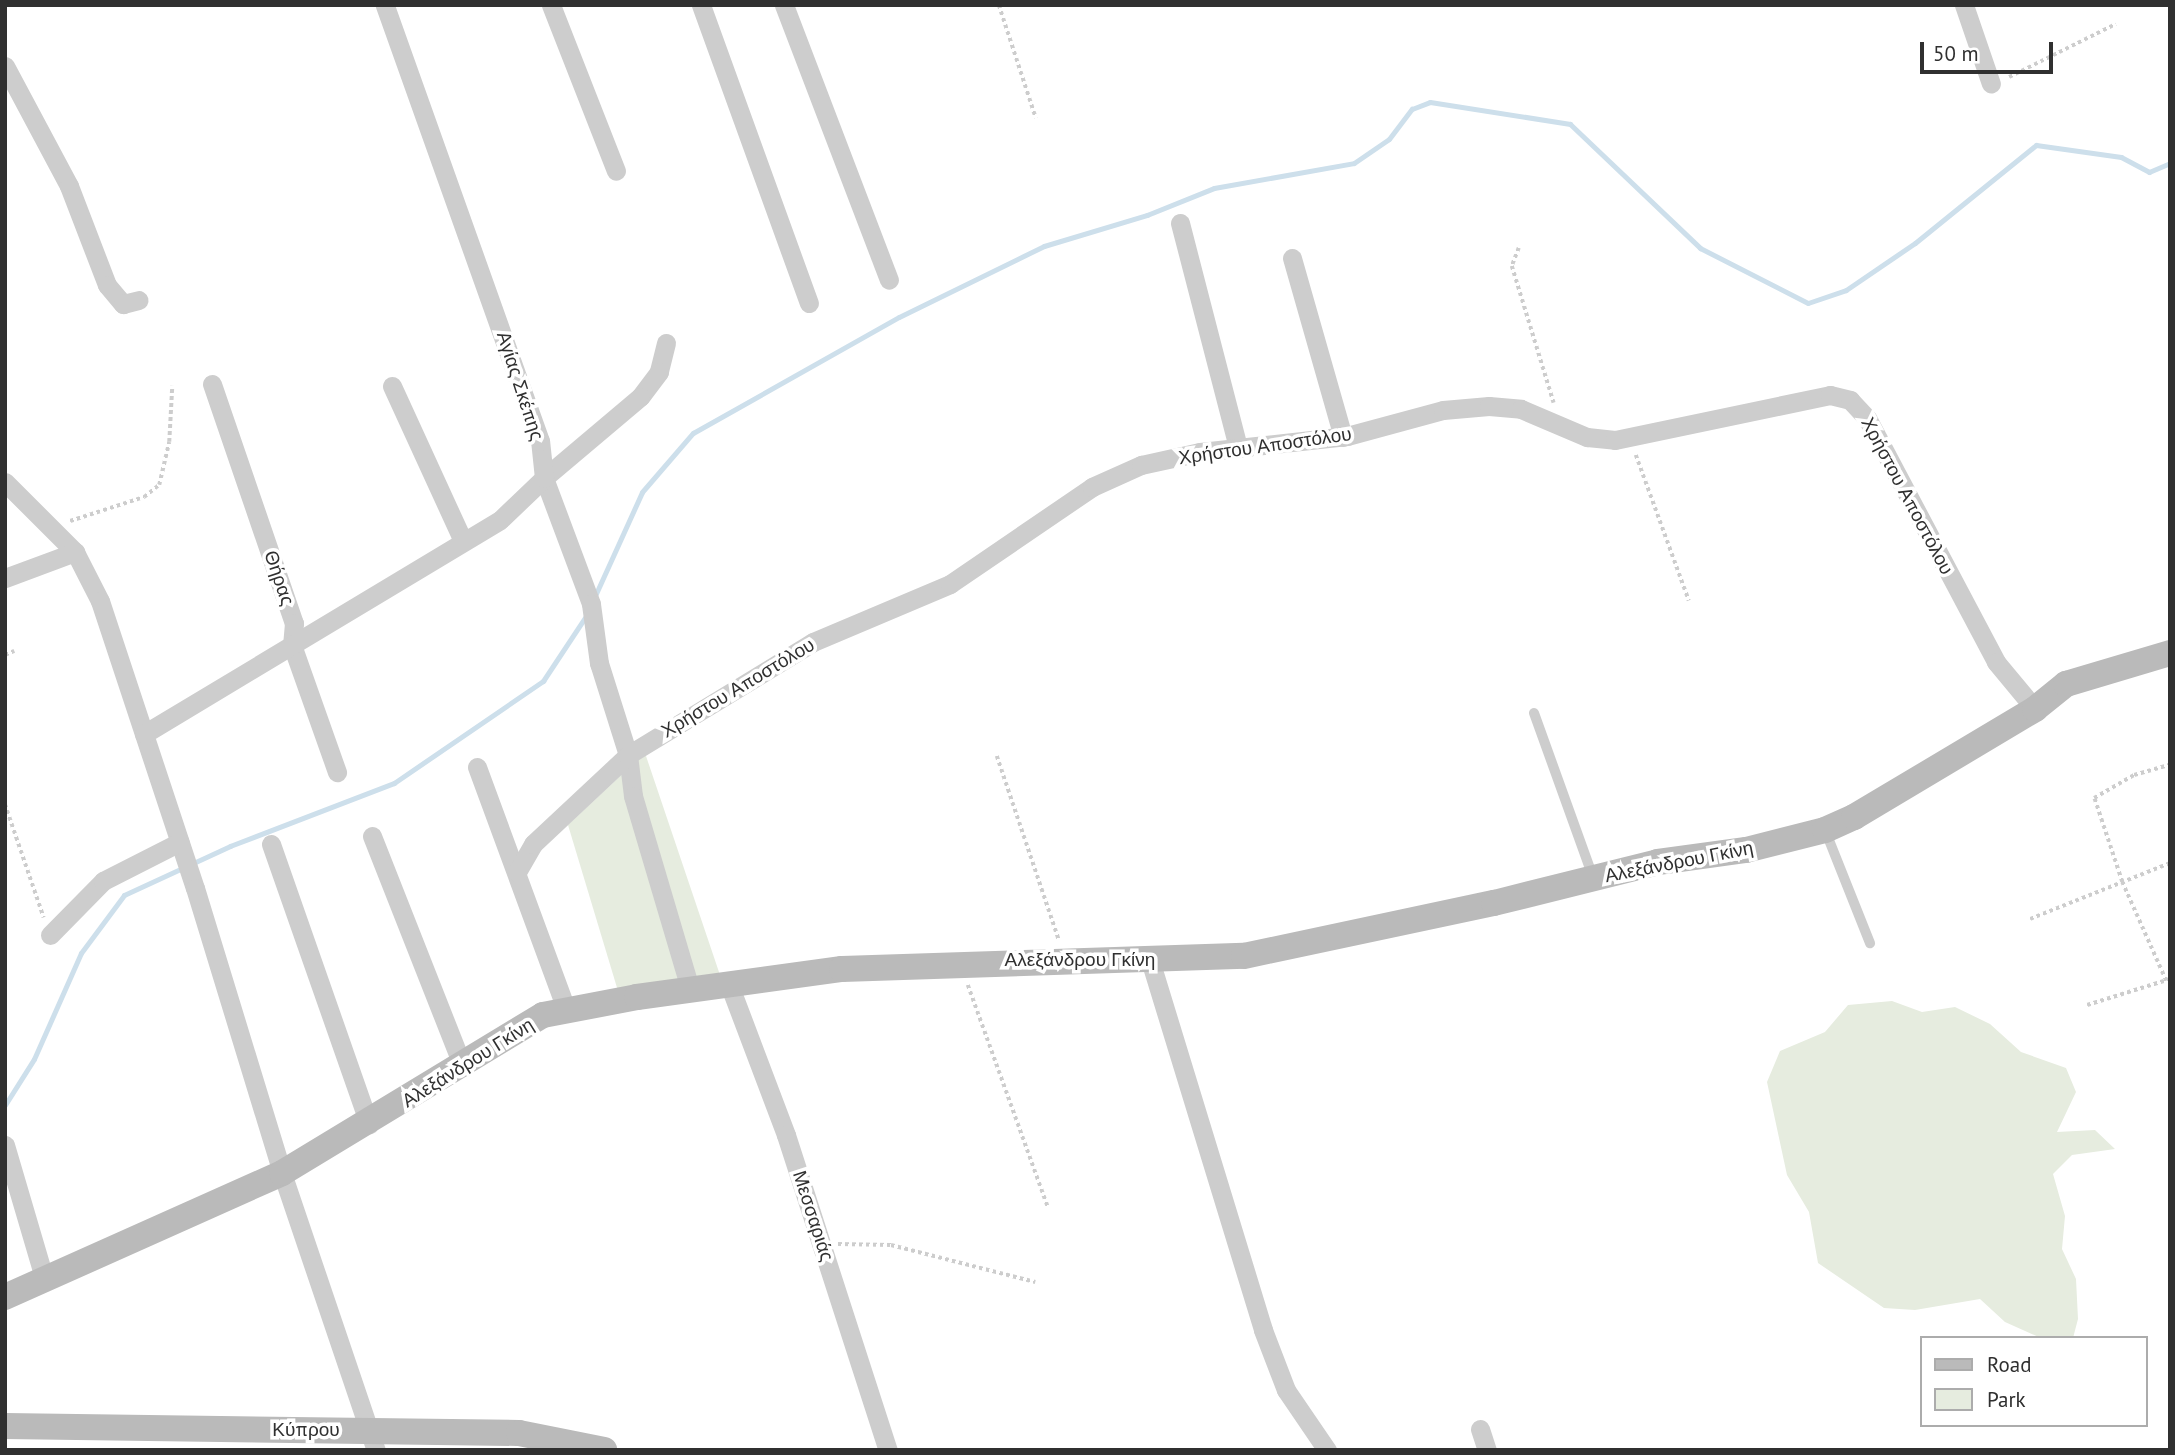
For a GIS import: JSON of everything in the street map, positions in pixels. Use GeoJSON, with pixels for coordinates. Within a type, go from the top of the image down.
{"type":"FeatureCollection","features":[{"type":"Feature","properties":{"kind":"street","name":"Αγίας Σκέπης"},"geometry":{"type":"LineString","coordinates":[[385,5],[540,441],[544,478],[591,604],[599,663],[628,755],[633,796],[690,989]]}},
{"type":"Feature","properties":{"kind":"street"},"geometry":{"type":"LineString","coordinates":[[551,5],[616,171]]}},
{"type":"Feature","properties":{"kind":"street"},"geometry":{"type":"LineString","coordinates":[[701,5],[809,303]]}},
{"type":"Feature","properties":{"kind":"street"},"geometry":{"type":"LineString","coordinates":[[784,5],[888,280]]}},
{"type":"Feature","properties":{"kind":"street"},"geometry":{"type":"LineString","coordinates":[[1964,5],[1991,84]]}},
{"type":"Feature","properties":{"kind":"street"},"geometry":{"type":"LineString","coordinates":[[5,66],[69,186],[107,285],[123,304],[139,300]]}},
{"type":"Feature","properties":{"kind":"street"},"geometry":{"type":"LineString","coordinates":[[1180,223],[1238,448]]}},
{"type":"Feature","properties":{"kind":"street"},"geometry":{"type":"LineString","coordinates":[[1292,258],[1343,437]]}},
{"type":"Feature","properties":{"kind":"street"},"geometry":{"type":"LineString","coordinates":[[144,734],[509,513],[544,478],[640,397],[659,372],[666,343]]}},
{"type":"Feature","properties":{"kind":"street","name":"Θήρας"},"geometry":{"type":"LineString","coordinates":[[212,384],[294,623],[292,645],[337,772]]}},
{"type":"Feature","properties":{"kind":"street"},"geometry":{"type":"LineString","coordinates":[[392,386],[463,541]]}},
{"type":"Feature","properties":{"kind":"street","name":"Χρήστου Αποστόλου"},"geometry":{"type":"LineString","coordinates":[[517,872],[533,844],[628,755],[813,642],[950,583],[1092,487],[1141,465],[1238,448],[1343,437],[1443,410],[1489,406],[1521,409],[1587,438],[1630,438],[1830,395],[1850,400],[1867,418],[1996,662],[2035,709]]}},
{"type":"Feature","properties":{"kind":"street"},"geometry":{"type":"LineString","coordinates":[[5,482],[75,552],[100,601],[195,888],[282,1173],[373,1440]]}},
{"type":"Feature","properties":{"kind":"street"},"geometry":{"type":"LineString","coordinates":[[5,578],[75,552]]}},
{"type":"Feature","properties":{"kind":"street","name":"Αλεξάνδρου Γκίνη"},"geometry":{"type":"LineString","coordinates":[[5,1297],[282,1173],[369,1124],[543,1015],[690,989],[842,969],[960,962],[1244,956],[1329,940],[1593,878],[1825,830],[1899,792],[2035,709],[2066,684],[2170,653]]}},
{"type":"Feature","properties":{"kind":"street"},"geometry":{"type":"LineString","coordinates":[[477,767],[566,1009]]}},
{"type":"Feature","properties":{"kind":"street"},"geometry":{"type":"LineString","coordinates":[[372,836],[463,1067]]}},
{"type":"Feature","properties":{"kind":"street"},"geometry":{"type":"LineString","coordinates":[[271,844],[369,1124]]}},
{"type":"Feature","properties":{"kind":"street"},"geometry":{"type":"LineString","coordinates":[[50,935],[103,881],[181,845]]}},
{"type":"Feature","properties":{"kind":"street"},"geometry":{"type":"LineString","coordinates":[[1150,960],[1263,1331],[1286,1390],[1327,1450]]}},
{"type":"Feature","properties":{"kind":"street","name":"Μεσσαριάς"},"geometry":{"type":"LineString","coordinates":[[729,984],[822,1243],[888,1450]]}},
{"type":"Feature","properties":{"kind":"street"},"geometry":{"type":"LineString","coordinates":[[5,1145],[45,1281]]}},
{"type":"Feature","properties":{"kind":"street","name":"Κύπρου"},"geometry":{"type":"LineString","coordinates":[[5,1426],[373,1440],[519,1433],[604,1450]]}},
{"type":"Feature","properties":{"kind":"street"},"geometry":{"type":"LineString","coordinates":[[1480,1429],[1488,1450]]}},
{"type":"Feature","properties":{"kind":"lane"},"geometry":{"type":"LineString","coordinates":[[1534,713],[1593,878]]}},
{"type":"Feature","properties":{"kind":"lane"},"geometry":{"type":"LineString","coordinates":[[1825,830],[1870,943]]}},
{"type":"Feature","properties":{"kind":"path"},"geometry":{"type":"LineString","coordinates":[[999,5],[1036,118]]}},
{"type":"Feature","properties":{"kind":"path"},"geometry":{"type":"LineString","coordinates":[[1991,84],[2116,23]]}},
{"type":"Feature","properties":{"kind":"path"},"geometry":{"type":"LineString","coordinates":[[1519,248],[1512,266],[1560,424]]}},
{"type":"Feature","properties":{"kind":"path"},"geometry":{"type":"LineString","coordinates":[[57,533],[75,518],[144,497],[159,485],[169,442],[172,386]]}},
{"type":"Feature","properties":{"kind":"path"},"geometry":{"type":"LineString","coordinates":[[1630,438],[1689,601]]}},
{"type":"Feature","properties":{"kind":"path"},"geometry":{"type":"LineString","coordinates":[[5,655],[14,651]]}},
{"type":"Feature","properties":{"kind":"path"},"geometry":{"type":"LineString","coordinates":[[997,756],[1056,925],[1062,959]]}},
{"type":"Feature","properties":{"kind":"path"},"geometry":{"type":"LineString","coordinates":[[2087,1005],[2168,980],[2122,882],[2094,799],[2134,775],[2170,765]]}},
{"type":"Feature","properties":{"kind":"path"},"geometry":{"type":"LineString","coordinates":[[5,804],[50,935]]}},
{"type":"Feature","properties":{"kind":"path"},"geometry":{"type":"LineString","coordinates":[[2030,919],[2170,863]]}},
{"type":"Feature","properties":{"kind":"path"},"geometry":{"type":"LineString","coordinates":[[960,962],[1048,1207]]}},
{"type":"Feature","properties":{"kind":"path"},"geometry":{"type":"LineString","coordinates":[[822,1243],[891,1245],[1035,1282]]}},
{"type":"Feature","properties":{"kind":"green space"},"geometry":{"type":"Polygon","coordinates":[[[645,753],[721,978],[618,991],[568,825],[645,753]]]}},
{"type":"Feature","properties":{"kind":"green space"},"geometry":{"type":"Polygon","coordinates":[[[1892,1001],[1922,1012],[1955,1007],[1990,1024],[2021,1052],[2066,1068],[2076,1092],[2057,1132],[2095,1130],[2115,1149],[2072,1155],[2053,1174],[2065,1216],[2062,1249],[2076,1279],[2078,1319],[2074,1336],[2036,1336],[2005,1322],[1980,1299],[1915,1310],[1884,1308],[1818,1263],[1809,1212],[1787,1175],[1767,1082],[1780,1051],[1825,1032],[1848,1005],[1892,1001]]]}},
{"type":"Feature","properties":{"kind":"waterway"},"geometry":{"type":"LineString","coordinates":[[594,598],[642,492],[693,433],[899,317],[1044,246],[1147,215],[1214,188],[1354,163],[1389,139],[1412,109],[1430,102],[1570,124],[1700,248],[1808,303],[1846,290],[1915,243],[2036,145],[2121,157],[2149,172],[2170,163]]}},
{"type":"Feature","properties":{"kind":"waterway"},"geometry":{"type":"LineString","coordinates":[[5,1105],[34,1059],[81,953],[124,895],[230,846],[394,783],[543,681],[586,616]]}}]}
